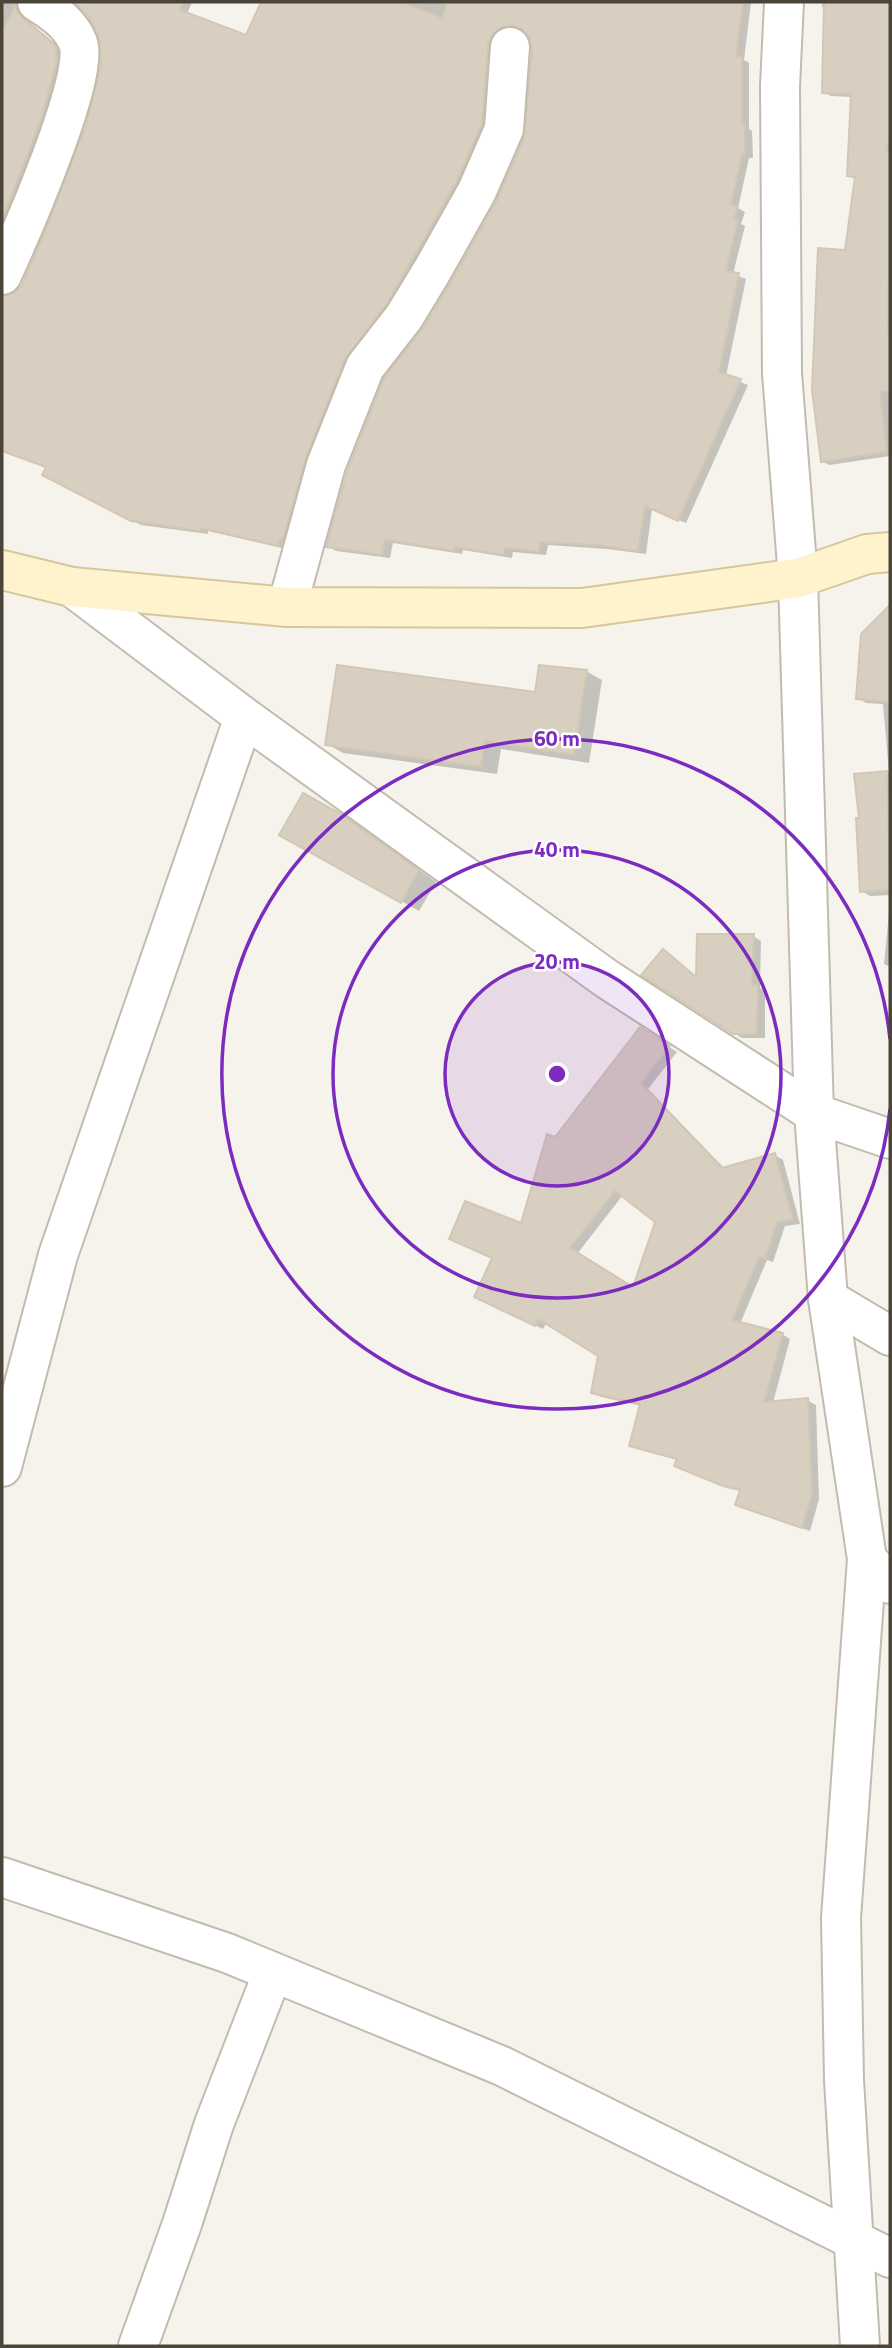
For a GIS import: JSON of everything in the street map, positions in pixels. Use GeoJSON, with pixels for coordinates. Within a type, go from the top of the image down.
{"type":"FeatureCollection","features":[{"type":"Feature","properties":{"kind":"main road"},"geometry":{"type":"LineString","coordinates":[[2,570],[72,587],[287,607],[582,608],[798,578],[883,558]]}},
{"type":"Feature","properties":{"kind":"street"},"geometry":{"type":"LineString","coordinates":[[2,275],[29,218],[81,59],[78,43],[66,23],[37,2]]}},
{"type":"Feature","properties":{"kind":"street"},"geometry":{"type":"LineString","coordinates":[[784,2],[780,86],[782,373],[798,578],[814,1113],[828,1299],[878,1571],[841,1918],[844,2080],[860,2346]]}},
{"type":"Feature","properties":{"kind":"street"},"geometry":{"type":"LineString","coordinates":[[287,607],[326,465],[365,368],[404,317],[432,271],[477,191],[504,129],[510,47]]}},
{"type":"Feature","properties":{"kind":"street"},"geometry":{"type":"LineString","coordinates":[[72,587],[244,717],[607,979],[814,1113],[890,1139]]}},
{"type":"Feature","properties":{"kind":"street"},"geometry":{"type":"LineString","coordinates":[[4,1451],[58,1255],[244,717]]}},
{"type":"Feature","properties":{"kind":"street"},"geometry":{"type":"LineString","coordinates":[[828,1299],[890,1336]]}},
{"type":"Feature","properties":{"kind":"street"},"geometry":{"type":"LineString","coordinates":[[2,1877],[227,1953],[502,2066],[890,2258]]}},
{"type":"Feature","properties":{"kind":"street"},"geometry":{"type":"LineString","coordinates":[[138,2346],[182,2224],[214,2124],[273,1972]]}},
{"type":"Feature","properties":{"kind":"building"},"geometry":{"type":"Polygon","coordinates":[[[74,2],[183,2],[180,10],[246,35],[261,2],[402,2],[442,18],[447,2],[743,2],[736,57],[742,57],[745,155],[742,155],[731,204],[738,206],[734,219],[738,220],[726,271],[739,273],[719,372],[741,379],[678,521],[645,506],[638,551],[597,545],[540,542],[539,552],[505,548],[504,555],[455,547],[455,551],[385,540],[382,555],[326,547],[347,472],[384,378],[423,328],[451,282],[496,202],[524,138],[532,48],[529,37],[522,29],[512,25],[501,27],[492,35],[488,45],[482,124],[457,181],[386,305],[345,359],[306,457],[283,539],[280,539],[278,546],[201,528],[200,531],[131,521],[42,475],[46,467],[2,451],[2,296],[14,293],[22,285],[43,236],[85,128],[101,65],[98,34],[88,16],[74,2]]]}},
{"type":"Feature","properties":{"kind":"building"},"geometry":{"type":"Polygon","coordinates":[[[824,2],[890,2],[890,136],[886,150],[890,151],[890,392],[880,391],[887,452],[821,462],[812,390],[818,248],[845,250],[855,177],[847,176],[851,94],[822,93],[824,2]]]}},
{"type":"Feature","properties":{"kind":"building"},"geometry":{"type":"Polygon","coordinates":[[[16,5],[18,13],[53,43],[57,59],[43,114],[2,221],[2,31],[16,5]]]}},
{"type":"Feature","properties":{"kind":"building"},"geometry":{"type":"Polygon","coordinates":[[[890,605],[890,702],[856,699],[861,634],[890,605]]]}},
{"type":"Feature","properties":{"kind":"building"},"geometry":{"type":"Polygon","coordinates":[[[337,665],[535,692],[539,665],[587,670],[574,755],[485,741],[481,767],[325,745],[337,665]]]}},
{"type":"Feature","properties":{"kind":"building"},"geometry":{"type":"Polygon","coordinates":[[[887,771],[890,890],[860,892],[856,818],[859,818],[854,774],[887,771]]]}},
{"type":"Feature","properties":{"kind":"building"},"geometry":{"type":"Polygon","coordinates":[[[303,793],[341,814],[419,870],[401,903],[279,835],[303,793]]]}},
{"type":"Feature","properties":{"kind":"building"},"geometry":{"type":"Polygon","coordinates":[[[697,934],[754,934],[752,985],[758,985],[757,1034],[733,1034],[641,975],[663,949],[696,977],[697,934]]]}},
{"type":"Feature","properties":{"kind":"building"},"geometry":{"type":"Polygon","coordinates":[[[640,1027],[670,1046],[641,1083],[722,1168],[775,1153],[793,1220],[777,1222],[765,1259],[759,1257],[732,1320],[783,1333],[764,1402],[808,1398],[812,1494],[802,1528],[735,1505],[740,1490],[674,1466],[677,1459],[629,1446],[640,1404],[591,1393],[598,1356],[538,1319],[535,1326],[474,1297],[492,1258],[449,1239],[465,1201],[521,1223],[547,1134],[555,1137],[640,1027]],[[615,1191],[570,1248],[633,1287],[655,1222],[615,1191]]]}}]}
